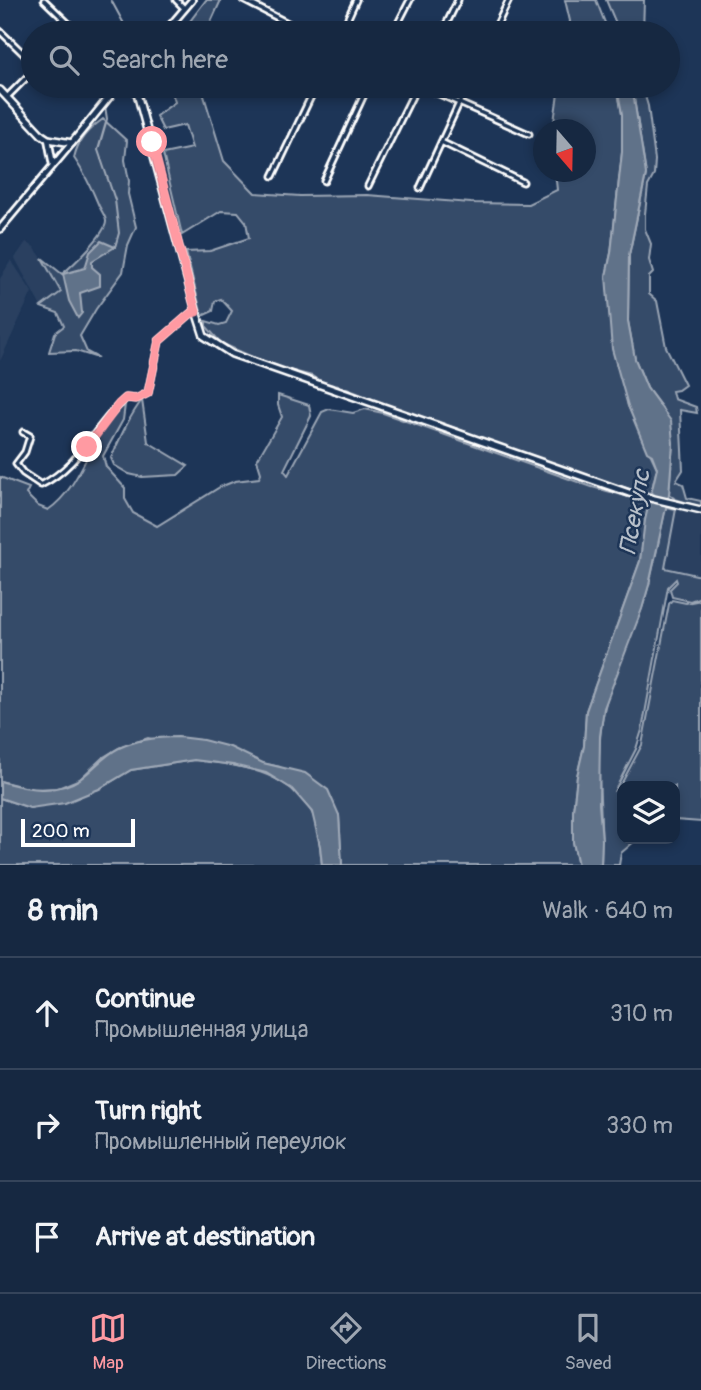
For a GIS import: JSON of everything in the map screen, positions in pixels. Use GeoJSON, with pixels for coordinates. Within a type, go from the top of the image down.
{"type":"FeatureCollection","features":[{"type":"Feature","properties":{"kind":"main road"},"geometry":{"type":"LineString","coordinates":[[0,90],[48,139],[72,143],[108,98]]}},
{"type":"Feature","properties":{"kind":"main road"},"geometry":{"type":"LineString","coordinates":[[138,98],[196,312],[204,336],[218,348],[298,379],[629,493],[701,510]]}},
{"type":"Feature","properties":{"kind":"street"},"geometry":{"type":"LineString","coordinates":[[44,0],[63,21]]}},
{"type":"Feature","properties":{"kind":"street"},"geometry":{"type":"LineString","coordinates":[[176,0],[184,9]]}},
{"type":"Feature","properties":{"kind":"street"},"geometry":{"type":"LineString","coordinates":[[174,21],[192,0]]}},
{"type":"Feature","properties":{"kind":"street"},"geometry":{"type":"LineString","coordinates":[[243,0],[284,21]]}},
{"type":"Feature","properties":{"kind":"street"},"geometry":{"type":"LineString","coordinates":[[346,21],[356,0]]}},
{"type":"Feature","properties":{"kind":"street"},"geometry":{"type":"LineString","coordinates":[[399,21],[410,0]]}},
{"type":"Feature","properties":{"kind":"street"},"geometry":{"type":"LineString","coordinates":[[448,21],[458,0]]}},
{"type":"Feature","properties":{"kind":"street"},"geometry":{"type":"LineString","coordinates":[[498,21],[509,0]]}},
{"type":"Feature","properties":{"kind":"street"},"geometry":{"type":"LineString","coordinates":[[0,32],[21,52]]}},
{"type":"Feature","properties":{"kind":"street"},"geometry":{"type":"LineString","coordinates":[[7,97],[21,83]]}},
{"type":"Feature","properties":{"kind":"street"},"geometry":{"type":"LineString","coordinates":[[273,176],[310,98]]}},
{"type":"Feature","properties":{"kind":"street"},"geometry":{"type":"LineString","coordinates":[[324,181],[362,98]]}},
{"type":"Feature","properties":{"kind":"street"},"geometry":{"type":"LineString","coordinates":[[368,186],[413,98]]}},
{"type":"Feature","properties":{"kind":"street"},"geometry":{"type":"LineString","coordinates":[[447,98],[529,134]]}},
{"type":"Feature","properties":{"kind":"street"},"geometry":{"type":"LineString","coordinates":[[421,188],[461,98]]}},
{"type":"Feature","properties":{"kind":"street"},"geometry":{"type":"LineString","coordinates":[[48,139],[53,166]]}},
{"type":"Feature","properties":{"kind":"street"},"geometry":{"type":"LineString","coordinates":[[441,142],[523,182]]}},
{"type":"Feature","properties":{"kind":"street"},"geometry":{"type":"LineString","coordinates":[[0,229],[72,143]]}},
{"type":"Feature","properties":{"kind":"street"},"geometry":{"type":"LineString","coordinates":[[23,432],[30,436],[25,452],[16,464],[23,473],[41,485],[53,479],[87,447],[119,404],[126,398],[136,399],[148,393],[159,341],[190,314],[196,312]]}},
{"type":"Feature","properties":{"kind":"shaded area"},"geometry":{"type":"Polygon","coordinates":[[[206,0],[221,0],[211,21],[190,21],[206,0]]]}},
{"type":"Feature","properties":{"kind":"shaded area"},"geometry":{"type":"Polygon","coordinates":[[[565,0],[596,0],[604,21],[570,21],[565,0]]]}},
{"type":"Feature","properties":{"kind":"shaded area"},"geometry":{"type":"Polygon","coordinates":[[[606,0],[644,0],[643,21],[615,21],[606,0]]]}},
{"type":"Feature","properties":{"kind":"shaded area"},"geometry":{"type":"Polygon","coordinates":[[[174,98],[205,98],[224,161],[255,193],[300,196],[367,195],[471,203],[528,204],[557,190],[556,182],[596,182],[596,119],[554,119],[557,98],[619,98],[622,152],[606,276],[628,406],[657,468],[651,493],[633,490],[544,462],[339,386],[322,383],[312,376],[273,366],[221,343],[206,326],[206,321],[219,325],[226,323],[232,311],[221,299],[215,301],[213,311],[202,316],[186,252],[210,251],[249,238],[246,222],[238,212],[221,211],[182,235],[163,154],[192,148],[185,125],[163,130],[156,116],[175,102],[174,98]]]}},
{"type":"Feature","properties":{"kind":"shaded area"},"geometry":{"type":"Polygon","coordinates":[[[619,98],[634,98],[646,174],[629,255],[628,321],[635,359],[647,388],[671,421],[673,443],[669,494],[649,585],[604,708],[600,736],[601,865],[578,865],[573,842],[573,811],[584,746],[586,711],[640,561],[645,520],[657,468],[652,455],[647,452],[628,406],[612,349],[606,276],[622,152],[619,98]]]}},
{"type":"Feature","properties":{"kind":"shaded area"},"geometry":{"type":"Polygon","coordinates":[[[634,98],[646,98],[655,160],[654,175],[648,186],[645,214],[645,229],[651,244],[649,260],[653,273],[649,277],[649,294],[657,301],[666,347],[685,385],[672,391],[674,399],[696,407],[697,413],[680,410],[683,470],[676,481],[683,484],[687,498],[701,501],[701,507],[675,499],[669,494],[673,443],[662,408],[647,388],[635,359],[628,321],[629,255],[646,175],[634,98]]]}},
{"type":"Feature","properties":{"kind":"shaded area"},"geometry":{"type":"Polygon","coordinates":[[[103,119],[127,141],[125,160],[129,181],[128,194],[136,227],[128,245],[123,272],[80,336],[87,352],[98,358],[76,351],[49,352],[55,333],[64,326],[58,313],[41,307],[61,292],[42,258],[62,274],[88,249],[105,226],[104,216],[74,158],[84,136],[103,119]]]}},
{"type":"Feature","properties":{"kind":"shaded area"},"geometry":{"type":"Polygon","coordinates":[[[101,241],[115,247],[92,261],[92,267],[100,274],[100,286],[80,293],[82,313],[78,318],[69,301],[63,274],[85,268],[90,252],[101,241]]]}},
{"type":"Feature","properties":{"kind":"shaded area"},"geometry":{"type":"Polygon","coordinates":[[[26,242],[34,247],[42,258],[61,292],[41,307],[15,258],[26,242]]]}},
{"type":"Feature","properties":{"kind":"shaded area"},"geometry":{"type":"Polygon","coordinates":[[[11,260],[32,292],[0,361],[0,279],[11,260]]]}},
{"type":"Feature","properties":{"kind":"shaded area"},"geometry":{"type":"Polygon","coordinates":[[[278,395],[309,405],[311,416],[284,470],[288,475],[322,412],[329,409],[353,413],[365,409],[592,487],[649,502],[640,561],[586,711],[584,746],[573,811],[573,842],[578,865],[342,865],[339,815],[280,767],[148,738],[119,748],[102,758],[80,779],[58,788],[32,789],[0,781],[0,477],[29,488],[26,494],[38,506],[48,510],[71,487],[103,429],[125,405],[123,420],[103,456],[106,467],[125,488],[125,499],[133,513],[157,526],[220,487],[235,481],[259,478],[261,473],[257,460],[282,417],[278,395]]]}},
{"type":"Feature","properties":{"kind":"shaded area"},"geometry":{"type":"Polygon","coordinates":[[[142,400],[148,442],[188,466],[178,475],[142,477],[129,474],[114,465],[111,458],[142,400]]]}},
{"type":"Feature","properties":{"kind":"shaded area"},"geometry":{"type":"Polygon","coordinates":[[[666,507],[676,509],[665,568],[701,576],[701,597],[690,601],[672,597],[670,589],[677,582],[676,579],[668,587],[642,730],[636,749],[620,781],[617,781],[615,790],[617,789],[617,844],[631,844],[621,853],[619,865],[601,865],[599,749],[604,711],[652,573],[666,507]]]}},
{"type":"Feature","properties":{"kind":"shaded area"},"geometry":{"type":"Polygon","coordinates":[[[676,509],[701,515],[701,576],[665,568],[676,509]]]}},
{"type":"Feature","properties":{"kind":"shaded area"},"geometry":{"type":"Polygon","coordinates":[[[672,600],[686,603],[701,600],[701,822],[680,820],[680,781],[623,781],[642,745],[669,604],[672,600]]]}},
{"type":"Feature","properties":{"kind":"shaded area"},"geometry":{"type":"Polygon","coordinates":[[[178,737],[230,747],[263,763],[305,773],[328,790],[339,815],[342,865],[322,865],[312,812],[292,789],[266,773],[233,765],[194,760],[131,770],[99,789],[65,803],[30,808],[0,798],[0,781],[30,788],[61,787],[80,779],[108,755],[133,742],[178,737]]]}},
{"type":"Feature","properties":{"kind":"shaded area"},"geometry":{"type":"Polygon","coordinates":[[[194,760],[259,772],[288,786],[301,797],[314,817],[322,865],[0,865],[0,798],[30,808],[99,789],[131,770],[194,760]]]}},
{"type":"Feature","properties":{"kind":"waterway"},"geometry":{"type":"LineString","coordinates":[[111,0],[122,21]]}},
{"type":"Feature","properties":{"kind":"waterway"},"geometry":{"type":"LineString","coordinates":[[99,98],[102,102]]}},
{"type":"Feature","properties":{"kind":"waterway"},"geometry":{"type":"LineString","coordinates":[[105,106],[107,119],[98,150],[115,200],[119,233],[115,247]]}},
{"type":"Feature","properties":{"kind":"route"},"geometry":{"type":"LineString","coordinates":[[87,447],[119,404],[126,398],[136,399],[148,393],[159,341],[190,314],[196,312],[152,142]]}},
{"type":"Feature","properties":{"kind":"water label","name":"Псекупс"},"geometry":{"type":"Point","coordinates":[635,512]}}]}
